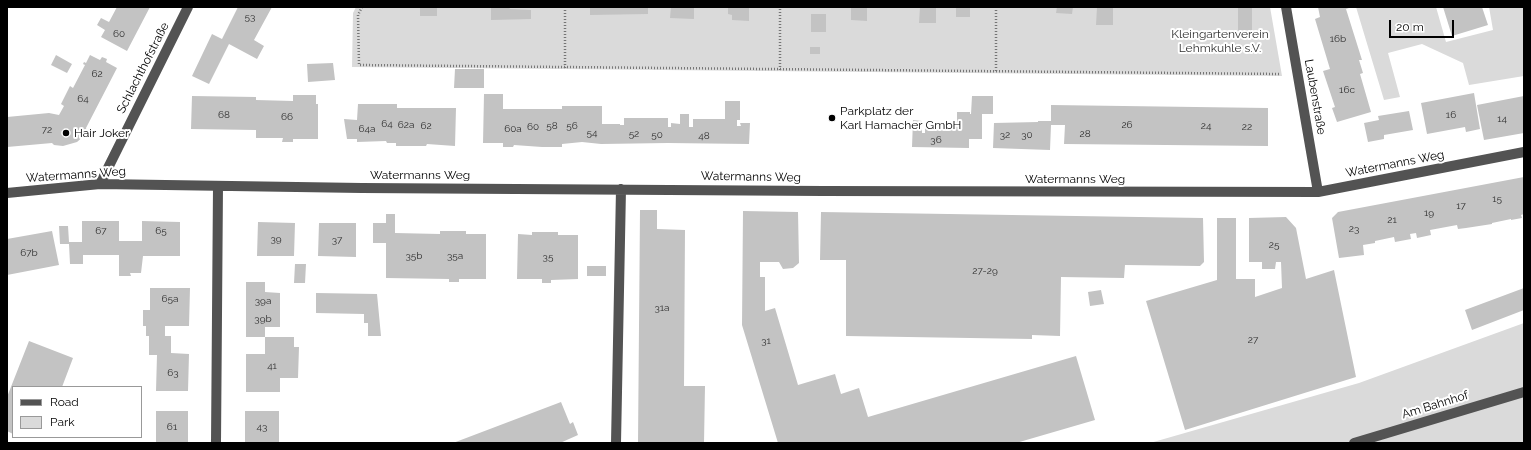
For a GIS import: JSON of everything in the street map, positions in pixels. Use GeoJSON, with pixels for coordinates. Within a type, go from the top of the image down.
{"type":"FeatureCollection","features":[{"type":"Feature","properties":{"kind":"street","name":"Schlachthofstraße"},"geometry":{"type":"LineString","coordinates":[[100,184],[188,7]]}},
{"type":"Feature","properties":{"kind":"street","name":"Laubenstraße"},"geometry":{"type":"LineString","coordinates":[[1286,7],[1318,192]]}},
{"type":"Feature","properties":{"kind":"street","name":"Watermanns Weg"},"geometry":{"type":"LineString","coordinates":[[7,193],[100,184],[823,191],[1318,192],[1524,152]]}},
{"type":"Feature","properties":{"kind":"street"},"geometry":{"type":"LineString","coordinates":[[216,443],[218,186]]}},
{"type":"Feature","properties":{"kind":"street"},"geometry":{"type":"LineString","coordinates":[[616,443],[622,189]]}},
{"type":"Feature","properties":{"kind":"street","name":"Am Bahnhof"},"geometry":{"type":"LineString","coordinates":[[1354,443],[1524,392]]}},
{"type":"Feature","properties":{"kind":"path"},"geometry":{"type":"LineString","coordinates":[[362,7],[358,16],[359,65],[1285,74]]}},
{"type":"Feature","properties":{"kind":"path"},"geometry":{"type":"LineString","coordinates":[[565,7],[565,68]]}},
{"type":"Feature","properties":{"kind":"path"},"geometry":{"type":"LineString","coordinates":[[780,7],[780,70]]}},
{"type":"Feature","properties":{"kind":"path"},"geometry":{"type":"LineString","coordinates":[[996,7],[996,71]]}},
{"type":"Feature","properties":{"kind":"green space","name":"Kleingartenverein Lehmkuhle s.V."},"geometry":{"type":"Polygon","coordinates":[[[356,7],[1270,7],[1282,76],[352,67],[353,13],[356,7]]]}},
{"type":"Feature","properties":{"kind":"green space"},"geometry":{"type":"Polygon","coordinates":[[[1356,7],[1436,7],[1446,42],[1493,30],[1489,7],[1524,7],[1524,76],[1469,85],[1463,63],[1422,44],[1388,53],[1400,97],[1384,100],[1356,7]]]}},
{"type":"Feature","properties":{"kind":"green space"},"geometry":{"type":"Polygon","coordinates":[[[1524,323],[1524,443],[1150,443],[1359,383],[1524,323]]]}},
{"type":"Feature","properties":{"kind":"building"},"geometry":{"type":"Polygon","coordinates":[[[117,7],[150,7],[127,51],[101,37],[105,30],[97,25],[101,18],[109,22],[117,7]]]}},
{"type":"Feature","properties":{"kind":"building"},"geometry":{"type":"Polygon","coordinates":[[[238,7],[272,7],[254,40],[264,46],[257,59],[229,44],[209,84],[192,76],[212,34],[222,39],[238,7]]]}},
{"type":"Feature","properties":{"kind":"building"},"geometry":{"type":"Polygon","coordinates":[[[420,7],[437,7],[437,16],[420,16],[420,7]]]}},
{"type":"Feature","properties":{"kind":"building"},"geometry":{"type":"Polygon","coordinates":[[[491,7],[509,7],[510,9],[531,10],[531,19],[491,20],[491,7]]]}},
{"type":"Feature","properties":{"kind":"building"},"geometry":{"type":"Polygon","coordinates":[[[590,7],[648,7],[648,14],[590,15],[590,7]]]}},
{"type":"Feature","properties":{"kind":"building"},"geometry":{"type":"Polygon","coordinates":[[[671,7],[694,7],[694,19],[670,18],[671,7]]]}},
{"type":"Feature","properties":{"kind":"building"},"geometry":{"type":"Polygon","coordinates":[[[728,7],[749,7],[749,21],[732,20],[732,15],[728,14],[728,7]]]}},
{"type":"Feature","properties":{"kind":"building"},"geometry":{"type":"Polygon","coordinates":[[[851,7],[867,7],[867,21],[851,20],[851,7]]]}},
{"type":"Feature","properties":{"kind":"building"},"geometry":{"type":"Polygon","coordinates":[[[920,7],[936,8],[936,23],[919,23],[920,7]]]}},
{"type":"Feature","properties":{"kind":"building"},"geometry":{"type":"Polygon","coordinates":[[[956,7],[970,7],[970,17],[956,17],[956,7]]]}},
{"type":"Feature","properties":{"kind":"building"},"geometry":{"type":"Polygon","coordinates":[[[1057,7],[1073,7],[1072,14],[1056,13],[1057,7]]]}},
{"type":"Feature","properties":{"kind":"building"},"geometry":{"type":"Polygon","coordinates":[[[1097,7],[1113,7],[1113,25],[1096,25],[1097,7]]]}},
{"type":"Feature","properties":{"kind":"building"},"geometry":{"type":"Polygon","coordinates":[[[1238,7],[1252,7],[1252,31],[1238,32],[1238,7]]]}},
{"type":"Feature","properties":{"kind":"building"},"geometry":{"type":"Polygon","coordinates":[[[1318,7],[1352,7],[1346,9],[1362,60],[1359,60],[1363,73],[1360,74],[1371,112],[1337,122],[1332,108],[1335,107],[1323,71],[1330,69],[1315,19],[1320,17],[1318,7]]]}},
{"type":"Feature","properties":{"kind":"building"},"geometry":{"type":"Polygon","coordinates":[[[1443,7],[1482,7],[1488,25],[1452,36],[1443,7]]]}},
{"type":"Feature","properties":{"kind":"building"},"geometry":{"type":"Polygon","coordinates":[[[811,14],[826,14],[826,32],[811,32],[811,14]]]}},
{"type":"Feature","properties":{"kind":"building"},"geometry":{"type":"Polygon","coordinates":[[[810,47],[820,47],[820,54],[810,54],[810,47]]]}},
{"type":"Feature","properties":{"kind":"building"},"geometry":{"type":"Polygon","coordinates":[[[56,55],[72,64],[67,73],[51,65],[56,55]]]}},
{"type":"Feature","properties":{"kind":"building"},"geometry":{"type":"Polygon","coordinates":[[[90,55],[100,60],[102,57],[107,59],[106,62],[117,68],[86,128],[87,132],[85,135],[77,142],[63,146],[54,145],[52,143],[7,147],[7,117],[49,113],[59,115],[64,106],[61,104],[70,86],[73,88],[85,65],[83,64],[84,62],[86,63],[90,55]]]}},
{"type":"Feature","properties":{"kind":"building"},"geometry":{"type":"Polygon","coordinates":[[[333,63],[335,80],[308,82],[307,64],[333,63]]]}},
{"type":"Feature","properties":{"kind":"building"},"geometry":{"type":"Polygon","coordinates":[[[455,69],[484,69],[484,88],[454,88],[455,69]]]}},
{"type":"Feature","properties":{"kind":"building"},"geometry":{"type":"Polygon","coordinates":[[[1474,93],[1480,129],[1466,132],[1465,127],[1427,134],[1421,103],[1474,93]]]}},
{"type":"Feature","properties":{"kind":"building"},"geometry":{"type":"Polygon","coordinates":[[[484,94],[503,94],[503,109],[562,109],[562,106],[602,106],[602,124],[624,125],[624,118],[668,118],[668,127],[671,127],[671,123],[680,124],[680,114],[689,114],[689,127],[693,127],[693,119],[725,119],[725,101],[740,101],[740,120],[737,120],[737,126],[741,126],[740,123],[750,123],[749,144],[601,144],[582,142],[562,144],[562,147],[514,145],[513,147],[503,147],[503,143],[483,143],[484,94]]]}},
{"type":"Feature","properties":{"kind":"building"},"geometry":{"type":"Polygon","coordinates":[[[293,95],[316,95],[316,104],[318,104],[318,139],[293,139],[293,142],[282,142],[283,138],[256,138],[256,130],[191,129],[192,96],[256,97],[256,100],[293,101],[293,95]]]}},
{"type":"Feature","properties":{"kind":"building"},"geometry":{"type":"Polygon","coordinates":[[[972,96],[993,96],[993,114],[982,114],[982,139],[969,139],[969,148],[912,147],[913,120],[922,121],[922,133],[925,133],[925,122],[957,122],[957,112],[970,112],[971,114],[972,96]]]}},
{"type":"Feature","properties":{"kind":"building"},"geometry":{"type":"Polygon","coordinates":[[[1524,96],[1524,133],[1484,140],[1477,105],[1524,96]]]}},
{"type":"Feature","properties":{"kind":"building"},"geometry":{"type":"Polygon","coordinates":[[[358,104],[397,104],[397,108],[456,108],[455,146],[427,144],[426,146],[396,146],[396,143],[387,143],[386,141],[357,142],[357,139],[347,139],[344,119],[357,120],[358,104]]]}},
{"type":"Feature","properties":{"kind":"building"},"geometry":{"type":"Polygon","coordinates":[[[1051,105],[1268,108],[1268,146],[1064,144],[1065,125],[1051,125],[1050,150],[993,148],[994,123],[1051,121],[1051,105]]]}},
{"type":"Feature","properties":{"kind":"building"},"geometry":{"type":"Polygon","coordinates":[[[1409,111],[1413,130],[1384,135],[1384,139],[1368,142],[1364,123],[1379,120],[1378,116],[1409,111]]]}},
{"type":"Feature","properties":{"kind":"building"},"geometry":{"type":"Polygon","coordinates":[[[1524,177],[1524,214],[1521,215],[1522,218],[1466,228],[1458,229],[1457,225],[1430,230],[1431,235],[1417,238],[1416,233],[1410,234],[1411,239],[1395,242],[1394,237],[1375,241],[1375,243],[1363,245],[1364,255],[1339,258],[1332,218],[1338,212],[1524,177]]]}},
{"type":"Feature","properties":{"kind":"building"},"geometry":{"type":"Polygon","coordinates":[[[640,210],[657,210],[657,229],[685,230],[684,386],[705,386],[704,443],[638,443],[640,210]]]}},
{"type":"Feature","properties":{"kind":"building"},"geometry":{"type":"Polygon","coordinates":[[[743,211],[798,212],[799,263],[793,268],[783,269],[779,262],[760,262],[760,277],[765,277],[765,311],[775,308],[798,385],[835,374],[841,394],[859,388],[868,417],[1076,356],[1095,420],[1016,443],[778,443],[742,325],[743,211]]]}},
{"type":"Feature","properties":{"kind":"building"},"geometry":{"type":"Polygon","coordinates":[[[821,212],[1203,218],[1204,262],[1200,266],[1125,265],[1124,278],[1061,277],[1060,336],[1032,335],[1032,339],[846,336],[846,260],[820,260],[821,212]]]}},
{"type":"Feature","properties":{"kind":"building"},"geometry":{"type":"Polygon","coordinates":[[[386,214],[395,214],[395,233],[440,234],[440,231],[466,231],[466,234],[486,234],[486,279],[459,279],[459,282],[449,282],[449,279],[386,278],[386,243],[373,243],[373,223],[386,223],[386,214]]]}},
{"type":"Feature","properties":{"kind":"building"},"geometry":{"type":"Polygon","coordinates":[[[1286,217],[1296,228],[1306,279],[1334,270],[1356,377],[1185,430],[1146,301],[1217,280],[1217,218],[1236,218],[1236,279],[1255,279],[1255,297],[1282,288],[1281,262],[1276,262],[1275,269],[1262,269],[1262,262],[1249,262],[1249,218],[1286,217]]]}},
{"type":"Feature","properties":{"kind":"building"},"geometry":{"type":"Polygon","coordinates":[[[82,221],[119,221],[119,241],[142,241],[142,221],[180,222],[180,256],[143,256],[141,273],[130,273],[131,276],[119,276],[119,255],[83,255],[83,264],[70,264],[69,244],[60,244],[59,226],[68,226],[69,242],[82,242],[82,221]]]}},
{"type":"Feature","properties":{"kind":"building"},"geometry":{"type":"Polygon","coordinates":[[[258,222],[295,223],[294,256],[257,256],[258,222]]]}},
{"type":"Feature","properties":{"kind":"building"},"geometry":{"type":"Polygon","coordinates":[[[319,223],[356,223],[356,257],[318,256],[319,223]]]}},
{"type":"Feature","properties":{"kind":"building"},"geometry":{"type":"Polygon","coordinates":[[[52,231],[59,265],[7,275],[7,239],[52,231]]]}},
{"type":"Feature","properties":{"kind":"building"},"geometry":{"type":"Polygon","coordinates":[[[532,232],[558,232],[558,235],[578,235],[578,279],[551,280],[551,283],[542,283],[542,279],[517,279],[518,234],[532,235],[532,232]]]}},
{"type":"Feature","properties":{"kind":"building"},"geometry":{"type":"Polygon","coordinates":[[[295,264],[306,264],[305,283],[294,283],[295,264]]]}},
{"type":"Feature","properties":{"kind":"building"},"geometry":{"type":"Polygon","coordinates":[[[587,266],[606,266],[606,276],[587,276],[587,266]]]}},
{"type":"Feature","properties":{"kind":"building"},"geometry":{"type":"Polygon","coordinates":[[[246,282],[265,282],[265,292],[280,293],[280,327],[265,327],[265,337],[246,337],[246,282]]]}},
{"type":"Feature","properties":{"kind":"building"},"geometry":{"type":"Polygon","coordinates":[[[150,288],[190,288],[189,326],[165,326],[165,336],[171,336],[171,353],[189,354],[188,391],[156,391],[157,355],[149,355],[149,336],[146,336],[146,326],[143,326],[143,310],[150,310],[150,288]]]}},
{"type":"Feature","properties":{"kind":"building"},"geometry":{"type":"Polygon","coordinates":[[[1524,288],[1524,310],[1472,330],[1465,310],[1524,288]]]}},
{"type":"Feature","properties":{"kind":"building"},"geometry":{"type":"Polygon","coordinates":[[[1101,290],[1104,304],[1090,306],[1088,292],[1101,290]]]}},
{"type":"Feature","properties":{"kind":"building"},"geometry":{"type":"Polygon","coordinates":[[[316,293],[377,294],[381,336],[368,336],[368,323],[364,323],[364,314],[316,313],[316,293]]]}},
{"type":"Feature","properties":{"kind":"building"},"geometry":{"type":"Polygon","coordinates":[[[265,337],[294,337],[294,347],[299,347],[298,378],[280,378],[280,392],[246,392],[246,354],[265,354],[265,337]]]}},
{"type":"Feature","properties":{"kind":"building"},"geometry":{"type":"Polygon","coordinates":[[[29,341],[73,358],[62,386],[12,386],[12,434],[7,431],[7,397],[29,341]]]}},
{"type":"Feature","properties":{"kind":"building"},"geometry":{"type":"Polygon","coordinates":[[[561,402],[570,424],[573,422],[578,435],[560,443],[453,443],[561,402]]]}},
{"type":"Feature","properties":{"kind":"building"},"geometry":{"type":"Polygon","coordinates":[[[156,411],[188,411],[188,443],[156,443],[156,411]]]}},
{"type":"Feature","properties":{"kind":"building"},"geometry":{"type":"Polygon","coordinates":[[[245,411],[279,411],[279,443],[245,443],[245,411]]]}},
{"type":"Feature","properties":{"kind":"place","name":"Parkplatz der Karl Hamacher GmbH"},"geometry":{"type":"Point","coordinates":[832,118]}},
{"type":"Feature","properties":{"kind":"place","name":"Hair Joker"},"geometry":{"type":"Point","coordinates":[66,133]}}]}
